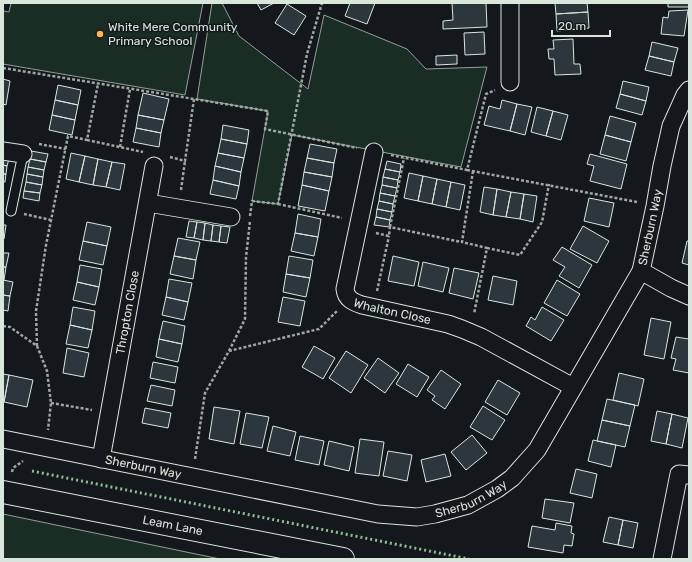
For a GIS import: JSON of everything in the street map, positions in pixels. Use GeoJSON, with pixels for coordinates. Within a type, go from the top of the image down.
{"type":"FeatureCollection","features":[{"type":"Feature","properties":{"kind":"main road","name":"Leam Lane"},"geometry":{"type":"LineString","coordinates":[[5,492],[343,559]]}},
{"type":"Feature","properties":{"kind":"street"},"geometry":{"type":"LineString","coordinates":[[510,3],[510,82]]}},
{"type":"Feature","properties":{"kind":"street","name":"Sherburn Way"},"geometry":{"type":"LineString","coordinates":[[3,439],[378,514],[417,517],[454,510],[484,498],[512,478],[525,464],[543,439],[640,270],[671,126],[685,95],[689,90]]}},
{"type":"Feature","properties":{"kind":"street"},"geometry":{"type":"LineString","coordinates":[[3,151],[22,154]]}},
{"type":"Feature","properties":{"kind":"street","name":"Whalton Close"},"geometry":{"type":"LineString","coordinates":[[374,152],[345,289],[348,299],[362,305],[448,324],[471,333],[573,387]]}},
{"type":"Feature","properties":{"kind":"street","name":"Thropton Close"},"geometry":{"type":"LineString","coordinates":[[101,459],[156,158]]}},
{"type":"Feature","properties":{"kind":"street"},"geometry":{"type":"LineString","coordinates":[[148,203],[231,217]]}},
{"type":"Feature","properties":{"kind":"street"},"geometry":{"type":"LineString","coordinates":[[640,270],[671,288],[689,296]]}},
{"type":"Feature","properties":{"kind":"street"},"geometry":{"type":"LineString","coordinates":[[662,559],[679,474],[689,475]]}},
{"type":"Feature","properties":{"kind":"lane"},"geometry":{"type":"LineString","coordinates":[[11,211],[22,154]]}},
{"type":"Feature","properties":{"kind":"path"},"geometry":{"type":"LineString","coordinates":[[278,204],[307,54],[322,3]]}},
{"type":"Feature","properties":{"kind":"path"},"geometry":{"type":"LineString","coordinates":[[3,68],[268,111],[265,129],[404,158],[549,184],[655,206]]}},
{"type":"Feature","properties":{"kind":"path"},"geometry":{"type":"LineString","coordinates":[[466,170],[486,94],[510,82]]}},
{"type":"Feature","properties":{"kind":"path"},"geometry":{"type":"LineString","coordinates":[[87,140],[98,84]]}},
{"type":"Feature","properties":{"kind":"path"},"geometry":{"type":"LineString","coordinates":[[120,147],[130,89]]}},
{"type":"Feature","properties":{"kind":"path"},"geometry":{"type":"LineString","coordinates":[[179,208],[194,100]]}},
{"type":"Feature","properties":{"kind":"path"},"geometry":{"type":"LineString","coordinates":[[5,492],[13,468],[46,448],[51,403],[47,371],[37,346],[36,311],[51,220],[68,136],[120,147],[156,158],[185,161]]}},
{"type":"Feature","properties":{"kind":"path"},"geometry":{"type":"LineString","coordinates":[[374,308],[404,158]]}},
{"type":"Feature","properties":{"kind":"path"},"geometry":{"type":"LineString","coordinates":[[462,242],[473,171]]}},
{"type":"Feature","properties":{"kind":"path"},"geometry":{"type":"LineString","coordinates":[[390,227],[520,255],[542,222],[549,184]]}},
{"type":"Feature","properties":{"kind":"path"},"geometry":{"type":"LineString","coordinates":[[192,477],[205,393],[245,319],[246,257],[252,202],[278,204],[358,225],[388,236]]}},
{"type":"Feature","properties":{"kind":"path"},"geometry":{"type":"LineString","coordinates":[[11,211],[51,220]]}},
{"type":"Feature","properties":{"kind":"path"},"geometry":{"type":"LineString","coordinates":[[471,333],[487,248]]}},
{"type":"Feature","properties":{"kind":"path"},"geometry":{"type":"LineString","coordinates":[[229,351],[319,329],[348,299]]}},
{"type":"Feature","properties":{"kind":"path"},"geometry":{"type":"LineString","coordinates":[[3,326],[10,327],[37,346]]}},
{"type":"Feature","properties":{"kind":"path"},"geometry":{"type":"LineString","coordinates":[[51,403],[110,412]]}},
{"type":"Feature","properties":{"kind":"green space","name":"White Mere Community Primary School"},"geometry":{"type":"Polygon","coordinates":[[[11,3],[203,3],[185,95],[3,64],[3,11],[9,12],[11,3]]]}},
{"type":"Feature","properties":{"kind":"green space"},"geometry":{"type":"Polygon","coordinates":[[[212,3],[222,3],[239,36],[308,89],[324,15],[407,49],[426,69],[487,67],[461,167],[292,135],[278,204],[252,201],[268,111],[197,99],[212,3]]]}},
{"type":"Feature","properties":{"kind":"green space"},"geometry":{"type":"Polygon","coordinates":[[[3,514],[220,559],[3,559],[3,514]]]}},
{"type":"Feature","properties":{"kind":"building"},"geometry":{"type":"Polygon","coordinates":[[[257,3],[274,3],[261,10],[257,3]]]}},
{"type":"Feature","properties":{"kind":"building"},"geometry":{"type":"Polygon","coordinates":[[[350,3],[375,3],[367,24],[345,16],[350,3]]]}},
{"type":"Feature","properties":{"kind":"building"},"geometry":{"type":"Polygon","coordinates":[[[452,3],[486,3],[487,27],[443,29],[443,21],[453,20],[452,3]]]}},
{"type":"Feature","properties":{"kind":"building"},"geometry":{"type":"Polygon","coordinates":[[[555,3],[587,3],[588,12],[556,14],[555,3]]]}},
{"type":"Feature","properties":{"kind":"building"},"geometry":{"type":"Polygon","coordinates":[[[668,3],[689,3],[689,7],[668,7],[668,3]]]}},
{"type":"Feature","properties":{"kind":"building"},"geometry":{"type":"Polygon","coordinates":[[[287,4],[306,16],[294,35],[275,23],[287,4]]]}},
{"type":"Feature","properties":{"kind":"building"},"geometry":{"type":"Polygon","coordinates":[[[688,10],[684,36],[661,34],[663,17],[668,18],[669,11],[688,10]]]}},
{"type":"Feature","properties":{"kind":"building"},"geometry":{"type":"Polygon","coordinates":[[[588,12],[589,28],[557,31],[556,14],[588,12]]]}},
{"type":"Feature","properties":{"kind":"building"},"geometry":{"type":"Polygon","coordinates":[[[484,32],[485,54],[465,55],[464,33],[484,32]]]}},
{"type":"Feature","properties":{"kind":"building"},"geometry":{"type":"Polygon","coordinates":[[[573,39],[574,64],[580,64],[581,74],[555,75],[554,59],[549,59],[548,49],[554,49],[553,40],[573,39]]]}},
{"type":"Feature","properties":{"kind":"building"},"geometry":{"type":"Polygon","coordinates":[[[652,42],[678,48],[674,62],[649,56],[652,42]]]}},
{"type":"Feature","properties":{"kind":"building"},"geometry":{"type":"Polygon","coordinates":[[[457,55],[457,64],[436,65],[436,56],[457,55]]]}},
{"type":"Feature","properties":{"kind":"building"},"geometry":{"type":"Polygon","coordinates":[[[649,56],[674,62],[671,76],[645,70],[649,56]]]}},
{"type":"Feature","properties":{"kind":"building"},"geometry":{"type":"Polygon","coordinates":[[[3,79],[10,81],[6,105],[3,104],[3,79]]]}},
{"type":"Feature","properties":{"kind":"building"},"geometry":{"type":"Polygon","coordinates":[[[623,81],[649,87],[646,101],[620,94],[623,81]]]}},
{"type":"Feature","properties":{"kind":"building"},"geometry":{"type":"Polygon","coordinates":[[[58,85],[81,90],[78,105],[55,100],[58,85]]]}},
{"type":"Feature","properties":{"kind":"building"},"geometry":{"type":"Polygon","coordinates":[[[143,93],[169,99],[164,120],[138,115],[143,93]]]}},
{"type":"Feature","properties":{"kind":"building"},"geometry":{"type":"Polygon","coordinates":[[[620,94],[646,101],[642,115],[616,108],[620,94]]]}},
{"type":"Feature","properties":{"kind":"building"},"geometry":{"type":"Polygon","coordinates":[[[55,100],[78,105],[75,120],[52,115],[55,100]]]}},
{"type":"Feature","properties":{"kind":"building"},"geometry":{"type":"Polygon","coordinates":[[[502,100],[517,104],[510,131],[484,125],[489,106],[500,109],[502,100]]]}},
{"type":"Feature","properties":{"kind":"building"},"geometry":{"type":"Polygon","coordinates":[[[517,104],[532,107],[525,135],[510,131],[517,104]]]}},
{"type":"Feature","properties":{"kind":"building"},"geometry":{"type":"Polygon","coordinates":[[[537,107],[553,111],[546,136],[531,132],[537,107]]]}},
{"type":"Feature","properties":{"kind":"building"},"geometry":{"type":"Polygon","coordinates":[[[553,111],[568,115],[561,140],[546,136],[553,111]]]}},
{"type":"Feature","properties":{"kind":"building"},"geometry":{"type":"Polygon","coordinates":[[[52,115],[75,120],[72,135],[49,130],[52,115]]]}},
{"type":"Feature","properties":{"kind":"building"},"geometry":{"type":"Polygon","coordinates":[[[138,115],[164,120],[161,133],[136,128],[138,115]]]}},
{"type":"Feature","properties":{"kind":"building"},"geometry":{"type":"Polygon","coordinates":[[[610,116],[636,123],[631,142],[605,135],[610,116]]]}},
{"type":"Feature","properties":{"kind":"building"},"geometry":{"type":"Polygon","coordinates":[[[223,125],[249,130],[247,144],[221,139],[223,125]]]}},
{"type":"Feature","properties":{"kind":"building"},"geometry":{"type":"Polygon","coordinates":[[[136,128],[161,133],[159,147],[133,142],[136,128]]]}},
{"type":"Feature","properties":{"kind":"building"},"geometry":{"type":"Polygon","coordinates":[[[605,135],[631,142],[626,161],[600,154],[605,135]]]}},
{"type":"Feature","properties":{"kind":"building"},"geometry":{"type":"Polygon","coordinates":[[[221,139],[247,144],[244,158],[218,153],[221,139]]]}},
{"type":"Feature","properties":{"kind":"building"},"geometry":{"type":"Polygon","coordinates":[[[310,144],[337,149],[334,163],[307,158],[310,144]]]}},
{"type":"Feature","properties":{"kind":"building"},"geometry":{"type":"Polygon","coordinates":[[[31,151],[48,154],[46,162],[30,159],[31,151]]]}},
{"type":"Feature","properties":{"kind":"building"},"geometry":{"type":"Polygon","coordinates":[[[71,153],[85,156],[79,182],[66,179],[71,153]]]}},
{"type":"Feature","properties":{"kind":"building"},"geometry":{"type":"Polygon","coordinates":[[[218,153],[244,158],[241,172],[215,166],[218,153]]]}},
{"type":"Feature","properties":{"kind":"building"},"geometry":{"type":"Polygon","coordinates":[[[590,154],[627,164],[621,189],[590,181],[594,166],[587,164],[590,154]]]}},
{"type":"Feature","properties":{"kind":"building"},"geometry":{"type":"Polygon","coordinates":[[[85,156],[98,159],[93,185],[79,182],[85,156]]]}},
{"type":"Feature","properties":{"kind":"building"},"geometry":{"type":"Polygon","coordinates":[[[3,158],[9,159],[7,166],[3,165],[3,158]]]}},
{"type":"Feature","properties":{"kind":"building"},"geometry":{"type":"Polygon","coordinates":[[[307,158],[334,163],[332,177],[304,172],[307,158]]]}},
{"type":"Feature","properties":{"kind":"building"},"geometry":{"type":"Polygon","coordinates":[[[30,159],[46,162],[44,170],[28,167],[30,159]]]}},
{"type":"Feature","properties":{"kind":"building"},"geometry":{"type":"Polygon","coordinates":[[[98,159],[112,162],[106,187],[93,185],[98,159]]]}},
{"type":"Feature","properties":{"kind":"building"},"geometry":{"type":"Polygon","coordinates":[[[387,161],[401,164],[400,172],[385,169],[387,161]]]}},
{"type":"Feature","properties":{"kind":"building"},"geometry":{"type":"Polygon","coordinates":[[[112,162],[125,164],[120,190],[106,187],[112,162]]]}},
{"type":"Feature","properties":{"kind":"building"},"geometry":{"type":"Polygon","coordinates":[[[3,165],[7,166],[6,174],[3,174],[3,165]]]}},
{"type":"Feature","properties":{"kind":"building"},"geometry":{"type":"Polygon","coordinates":[[[215,166],[241,172],[239,186],[213,180],[215,166]]]}},
{"type":"Feature","properties":{"kind":"building"},"geometry":{"type":"Polygon","coordinates":[[[28,167],[44,170],[43,177],[27,174],[28,167]]]}},
{"type":"Feature","properties":{"kind":"building"},"geometry":{"type":"Polygon","coordinates":[[[385,169],[400,172],[398,180],[383,177],[385,169]]]}},
{"type":"Feature","properties":{"kind":"building"},"geometry":{"type":"Polygon","coordinates":[[[304,172],[332,177],[329,191],[302,185],[304,172]]]}},
{"type":"Feature","properties":{"kind":"building"},"geometry":{"type":"Polygon","coordinates":[[[409,173],[423,176],[418,201],[404,198],[409,173]]]}},
{"type":"Feature","properties":{"kind":"building"},"geometry":{"type":"Polygon","coordinates":[[[3,174],[6,174],[5,182],[3,182],[3,174]]]}},
{"type":"Feature","properties":{"kind":"building"},"geometry":{"type":"Polygon","coordinates":[[[27,174],[43,177],[42,185],[26,182],[27,174]]]}},
{"type":"Feature","properties":{"kind":"building"},"geometry":{"type":"Polygon","coordinates":[[[423,176],[437,179],[432,204],[418,201],[423,176]]]}},
{"type":"Feature","properties":{"kind":"building"},"geometry":{"type":"Polygon","coordinates":[[[383,177],[398,180],[397,188],[382,185],[383,177]]]}},
{"type":"Feature","properties":{"kind":"building"},"geometry":{"type":"Polygon","coordinates":[[[437,179],[451,182],[446,207],[432,204],[437,179]]]}},
{"type":"Feature","properties":{"kind":"building"},"geometry":{"type":"Polygon","coordinates":[[[213,180],[239,186],[236,199],[210,194],[213,180]]]}},
{"type":"Feature","properties":{"kind":"building"},"geometry":{"type":"Polygon","coordinates":[[[26,182],[42,185],[40,193],[24,191],[26,182]]]}},
{"type":"Feature","properties":{"kind":"building"},"geometry":{"type":"Polygon","coordinates":[[[451,182],[465,185],[460,210],[446,207],[451,182]]]}},
{"type":"Feature","properties":{"kind":"building"},"geometry":{"type":"Polygon","coordinates":[[[302,185],[329,191],[325,211],[298,206],[302,185]]]}},
{"type":"Feature","properties":{"kind":"building"},"geometry":{"type":"Polygon","coordinates":[[[382,185],[397,188],[395,196],[380,193],[382,185]]]}},
{"type":"Feature","properties":{"kind":"building"},"geometry":{"type":"Polygon","coordinates":[[[484,187],[497,189],[493,215],[480,212],[484,187]]]}},
{"type":"Feature","properties":{"kind":"building"},"geometry":{"type":"Polygon","coordinates":[[[497,189],[511,192],[506,217],[493,215],[497,189]]]}},
{"type":"Feature","properties":{"kind":"building"},"geometry":{"type":"Polygon","coordinates":[[[24,191],[40,193],[39,201],[23,198],[24,191]]]}},
{"type":"Feature","properties":{"kind":"building"},"geometry":{"type":"Polygon","coordinates":[[[511,192],[524,194],[520,219],[506,217],[511,192]]]}},
{"type":"Feature","properties":{"kind":"building"},"geometry":{"type":"Polygon","coordinates":[[[380,193],[395,196],[393,204],[379,201],[380,193]]]}},
{"type":"Feature","properties":{"kind":"building"},"geometry":{"type":"Polygon","coordinates":[[[524,194],[537,196],[533,222],[520,219],[524,194]]]}},
{"type":"Feature","properties":{"kind":"building"},"geometry":{"type":"Polygon","coordinates":[[[589,198],[614,203],[609,227],[584,221],[589,198]]]}},
{"type":"Feature","properties":{"kind":"building"},"geometry":{"type":"Polygon","coordinates":[[[379,201],[393,204],[392,212],[377,209],[379,201]]]}},
{"type":"Feature","properties":{"kind":"building"},"geometry":{"type":"Polygon","coordinates":[[[377,209],[392,212],[390,220],[376,217],[377,209]]]}},
{"type":"Feature","properties":{"kind":"building"},"geometry":{"type":"Polygon","coordinates":[[[298,214],[321,219],[318,237],[295,233],[298,214]]]}},
{"type":"Feature","properties":{"kind":"building"},"geometry":{"type":"Polygon","coordinates":[[[376,217],[390,220],[389,227],[374,225],[376,217]]]}},
{"type":"Feature","properties":{"kind":"building"},"geometry":{"type":"Polygon","coordinates":[[[189,221],[197,222],[194,238],[186,237],[189,221]]]}},
{"type":"Feature","properties":{"kind":"building"},"geometry":{"type":"Polygon","coordinates":[[[87,222],[111,227],[107,246],[83,241],[87,222]]]}},
{"type":"Feature","properties":{"kind":"building"},"geometry":{"type":"Polygon","coordinates":[[[197,222],[205,223],[203,240],[194,238],[197,222]]]}},
{"type":"Feature","properties":{"kind":"building"},"geometry":{"type":"Polygon","coordinates":[[[205,223],[213,225],[211,241],[203,240],[205,223]]]}},
{"type":"Feature","properties":{"kind":"building"},"geometry":{"type":"Polygon","coordinates":[[[3,225],[6,225],[4,239],[3,239],[3,225]]]}},
{"type":"Feature","properties":{"kind":"building"},"geometry":{"type":"Polygon","coordinates":[[[213,225],[221,226],[219,242],[211,241],[213,225]]]}},
{"type":"Feature","properties":{"kind":"building"},"geometry":{"type":"Polygon","coordinates":[[[221,226],[230,227],[227,243],[219,242],[221,226]]]}},
{"type":"Feature","properties":{"kind":"building"},"geometry":{"type":"Polygon","coordinates":[[[583,226],[609,241],[597,263],[570,249],[583,226]]]}},
{"type":"Feature","properties":{"kind":"building"},"geometry":{"type":"Polygon","coordinates":[[[295,233],[318,237],[314,256],[291,251],[295,233]]]}},
{"type":"Feature","properties":{"kind":"building"},"geometry":{"type":"Polygon","coordinates":[[[178,238],[200,242],[196,260],[174,256],[178,238]]]}},
{"type":"Feature","properties":{"kind":"building"},"geometry":{"type":"Polygon","coordinates":[[[83,241],[107,246],[103,265],[79,260],[83,241]]]}},
{"type":"Feature","properties":{"kind":"building"},"geometry":{"type":"Polygon","coordinates":[[[687,241],[689,241],[689,265],[682,263],[687,241]]]}},
{"type":"Feature","properties":{"kind":"building"},"geometry":{"type":"Polygon","coordinates":[[[562,247],[592,265],[579,288],[559,276],[565,267],[553,260],[562,247]]]}},
{"type":"Feature","properties":{"kind":"building"},"geometry":{"type":"Polygon","coordinates":[[[3,253],[9,253],[6,267],[3,267],[3,253]]]}},
{"type":"Feature","properties":{"kind":"building"},"geometry":{"type":"Polygon","coordinates":[[[174,256],[196,260],[193,279],[170,274],[174,256]]]}},
{"type":"Feature","properties":{"kind":"building"},"geometry":{"type":"Polygon","coordinates":[[[289,256],[313,260],[310,278],[286,274],[289,256]]]}},
{"type":"Feature","properties":{"kind":"building"},"geometry":{"type":"Polygon","coordinates":[[[393,256],[419,262],[414,286],[388,281],[393,256]]]}},
{"type":"Feature","properties":{"kind":"building"},"geometry":{"type":"Polygon","coordinates":[[[423,262],[449,268],[443,292],[418,286],[423,262]]]}},
{"type":"Feature","properties":{"kind":"building"},"geometry":{"type":"Polygon","coordinates":[[[80,265],[102,269],[99,287],[77,282],[80,265]]]}},
{"type":"Feature","properties":{"kind":"building"},"geometry":{"type":"Polygon","coordinates":[[[3,267],[6,267],[4,280],[3,280],[3,267]]]}},
{"type":"Feature","properties":{"kind":"building"},"geometry":{"type":"Polygon","coordinates":[[[454,268],[479,273],[473,299],[449,293],[454,268]]]}},
{"type":"Feature","properties":{"kind":"building"},"geometry":{"type":"Polygon","coordinates":[[[286,274],[310,278],[306,297],[283,292],[286,274]]]}},
{"type":"Feature","properties":{"kind":"building"},"geometry":{"type":"Polygon","coordinates":[[[493,276],[517,281],[513,305],[488,300],[493,276]]]}},
{"type":"Feature","properties":{"kind":"building"},"geometry":{"type":"Polygon","coordinates":[[[169,279],[192,283],[188,302],[166,297],[169,279]]]}},
{"type":"Feature","properties":{"kind":"building"},"geometry":{"type":"Polygon","coordinates":[[[3,280],[13,282],[10,296],[3,295],[3,280]]]}},
{"type":"Feature","properties":{"kind":"building"},"geometry":{"type":"Polygon","coordinates":[[[557,280],[580,294],[567,316],[544,303],[557,280]]]}},
{"type":"Feature","properties":{"kind":"building"},"geometry":{"type":"Polygon","coordinates":[[[77,282],[99,287],[95,305],[73,300],[77,282]]]}},
{"type":"Feature","properties":{"kind":"building"},"geometry":{"type":"Polygon","coordinates":[[[3,295],[10,296],[8,311],[3,310],[3,295]]]}},
{"type":"Feature","properties":{"kind":"building"},"geometry":{"type":"Polygon","coordinates":[[[166,297],[188,302],[184,320],[162,315],[166,297]]]}},
{"type":"Feature","properties":{"kind":"building"},"geometry":{"type":"Polygon","coordinates":[[[283,297],[305,301],[300,326],[278,322],[283,297]]]}},
{"type":"Feature","properties":{"kind":"building"},"geometry":{"type":"Polygon","coordinates":[[[73,307],[95,311],[92,330],[70,325],[73,307]]]}},
{"type":"Feature","properties":{"kind":"building"},"geometry":{"type":"Polygon","coordinates":[[[542,307],[564,320],[551,341],[526,326],[531,317],[535,320],[542,307]]]}},
{"type":"Feature","properties":{"kind":"building"},"geometry":{"type":"Polygon","coordinates":[[[651,318],[671,322],[664,359],[644,355],[651,318]]]}},
{"type":"Feature","properties":{"kind":"building"},"geometry":{"type":"Polygon","coordinates":[[[163,321],[185,326],[182,344],[159,339],[163,321]]]}},
{"type":"Feature","properties":{"kind":"building"},"geometry":{"type":"Polygon","coordinates":[[[70,325],[92,330],[88,348],[66,344],[70,325]]]}},
{"type":"Feature","properties":{"kind":"building"},"geometry":{"type":"Polygon","coordinates":[[[676,337],[689,339],[689,373],[673,370],[676,359],[671,358],[676,337]]]}},
{"type":"Feature","properties":{"kind":"building"},"geometry":{"type":"Polygon","coordinates":[[[159,339],[182,344],[178,362],[156,357],[159,339]]]}},
{"type":"Feature","properties":{"kind":"building"},"geometry":{"type":"Polygon","coordinates":[[[314,346],[335,358],[323,379],[302,367],[314,346]]]}},
{"type":"Feature","properties":{"kind":"building"},"geometry":{"type":"Polygon","coordinates":[[[67,348],[89,353],[84,377],[63,373],[67,348]]]}},
{"type":"Feature","properties":{"kind":"building"},"geometry":{"type":"Polygon","coordinates":[[[346,351],[368,365],[351,393],[329,378],[346,351]]]}},
{"type":"Feature","properties":{"kind":"building"},"geometry":{"type":"Polygon","coordinates":[[[378,358],[399,373],[385,393],[364,378],[378,358]]]}},
{"type":"Feature","properties":{"kind":"building"},"geometry":{"type":"Polygon","coordinates":[[[153,362],[178,367],[175,383],[150,378],[153,362]]]}},
{"type":"Feature","properties":{"kind":"building"},"geometry":{"type":"Polygon","coordinates":[[[408,364],[429,377],[417,397],[396,384],[408,364]]]}},
{"type":"Feature","properties":{"kind":"building"},"geometry":{"type":"Polygon","coordinates":[[[441,370],[461,384],[445,409],[432,400],[435,396],[427,390],[441,370]]]}},
{"type":"Feature","properties":{"kind":"building"},"geometry":{"type":"Polygon","coordinates":[[[619,373],[644,379],[638,406],[613,400],[619,373]]]}},
{"type":"Feature","properties":{"kind":"building"},"geometry":{"type":"Polygon","coordinates":[[[3,374],[9,375],[4,402],[3,402],[3,374]]]}},
{"type":"Feature","properties":{"kind":"building"},"geometry":{"type":"Polygon","coordinates":[[[9,375],[33,380],[27,407],[4,402],[9,375]]]}},
{"type":"Feature","properties":{"kind":"building"},"geometry":{"type":"Polygon","coordinates":[[[498,380],[520,393],[507,415],[485,402],[498,380]]]}},
{"type":"Feature","properties":{"kind":"building"},"geometry":{"type":"Polygon","coordinates":[[[151,385],[175,390],[172,406],[147,401],[151,385]]]}},
{"type":"Feature","properties":{"kind":"building"},"geometry":{"type":"Polygon","coordinates":[[[607,399],[635,405],[630,426],[602,420],[607,399]]]}},
{"type":"Feature","properties":{"kind":"building"},"geometry":{"type":"Polygon","coordinates":[[[483,406],[505,420],[492,440],[470,427],[483,406]]]}},
{"type":"Feature","properties":{"kind":"building"},"geometry":{"type":"Polygon","coordinates":[[[214,407],[240,411],[234,444],[209,439],[214,407]]]}},
{"type":"Feature","properties":{"kind":"building"},"geometry":{"type":"Polygon","coordinates":[[[145,408],[171,413],[168,428],[142,423],[145,408]]]}},
{"type":"Feature","properties":{"kind":"building"},"geometry":{"type":"Polygon","coordinates":[[[657,411],[672,414],[666,444],[651,441],[657,411]]]}},
{"type":"Feature","properties":{"kind":"building"},"geometry":{"type":"Polygon","coordinates":[[[246,413],[269,417],[262,448],[240,444],[246,413]]]}},
{"type":"Feature","properties":{"kind":"building"},"geometry":{"type":"Polygon","coordinates":[[[672,414],[688,418],[682,448],[666,444],[672,414]]]}},
{"type":"Feature","properties":{"kind":"building"},"geometry":{"type":"Polygon","coordinates":[[[602,420],[630,426],[625,447],[597,441],[602,420]]]}},
{"type":"Feature","properties":{"kind":"building"},"geometry":{"type":"Polygon","coordinates":[[[273,426],[296,432],[290,456],[267,451],[273,426]]]}},
{"type":"Feature","properties":{"kind":"building"},"geometry":{"type":"Polygon","coordinates":[[[472,435],[487,453],[466,470],[451,452],[472,435]]]}},
{"type":"Feature","properties":{"kind":"building"},"geometry":{"type":"Polygon","coordinates":[[[300,436],[324,441],[319,465],[295,460],[300,436]]]}},
{"type":"Feature","properties":{"kind":"building"},"geometry":{"type":"Polygon","coordinates":[[[360,439],[384,442],[379,476],[355,473],[360,439]]]}},
{"type":"Feature","properties":{"kind":"building"},"geometry":{"type":"Polygon","coordinates":[[[593,440],[616,445],[611,467],[588,461],[593,440]]]}},
{"type":"Feature","properties":{"kind":"building"},"geometry":{"type":"Polygon","coordinates":[[[329,441],[354,447],[349,471],[324,465],[329,441]]]}},
{"type":"Feature","properties":{"kind":"building"},"geometry":{"type":"Polygon","coordinates":[[[388,451],[412,455],[407,481],[383,476],[388,451]]]}},
{"type":"Feature","properties":{"kind":"building"},"geometry":{"type":"Polygon","coordinates":[[[445,454],[451,476],[426,482],[421,460],[445,454]]]}},
{"type":"Feature","properties":{"kind":"building"},"geometry":{"type":"Polygon","coordinates":[[[576,469],[597,474],[592,498],[570,493],[576,469]]]}},
{"type":"Feature","properties":{"kind":"building"},"geometry":{"type":"Polygon","coordinates":[[[545,499],[574,503],[570,523],[542,518],[545,499]]]}},
{"type":"Feature","properties":{"kind":"building"},"geometry":{"type":"Polygon","coordinates":[[[609,517],[623,520],[618,545],[603,542],[609,517]]]}},
{"type":"Feature","properties":{"kind":"building"},"geometry":{"type":"Polygon","coordinates":[[[623,520],[638,523],[633,548],[618,545],[623,520]]]}},
{"type":"Feature","properties":{"kind":"building"},"geometry":{"type":"Polygon","coordinates":[[[556,523],[572,526],[571,533],[574,534],[572,546],[564,545],[563,553],[528,547],[532,526],[555,530],[556,523]]]}},
{"type":"Feature","properties":{"kind":"hedge"},"geometry":{"type":"LineString","coordinates":[[32,471],[469,559]]}},
{"type":"Feature","properties":{"kind":"place","name":"White Mere Community Primary School"},"geometry":{"type":"Point","coordinates":[100,34]}}]}
